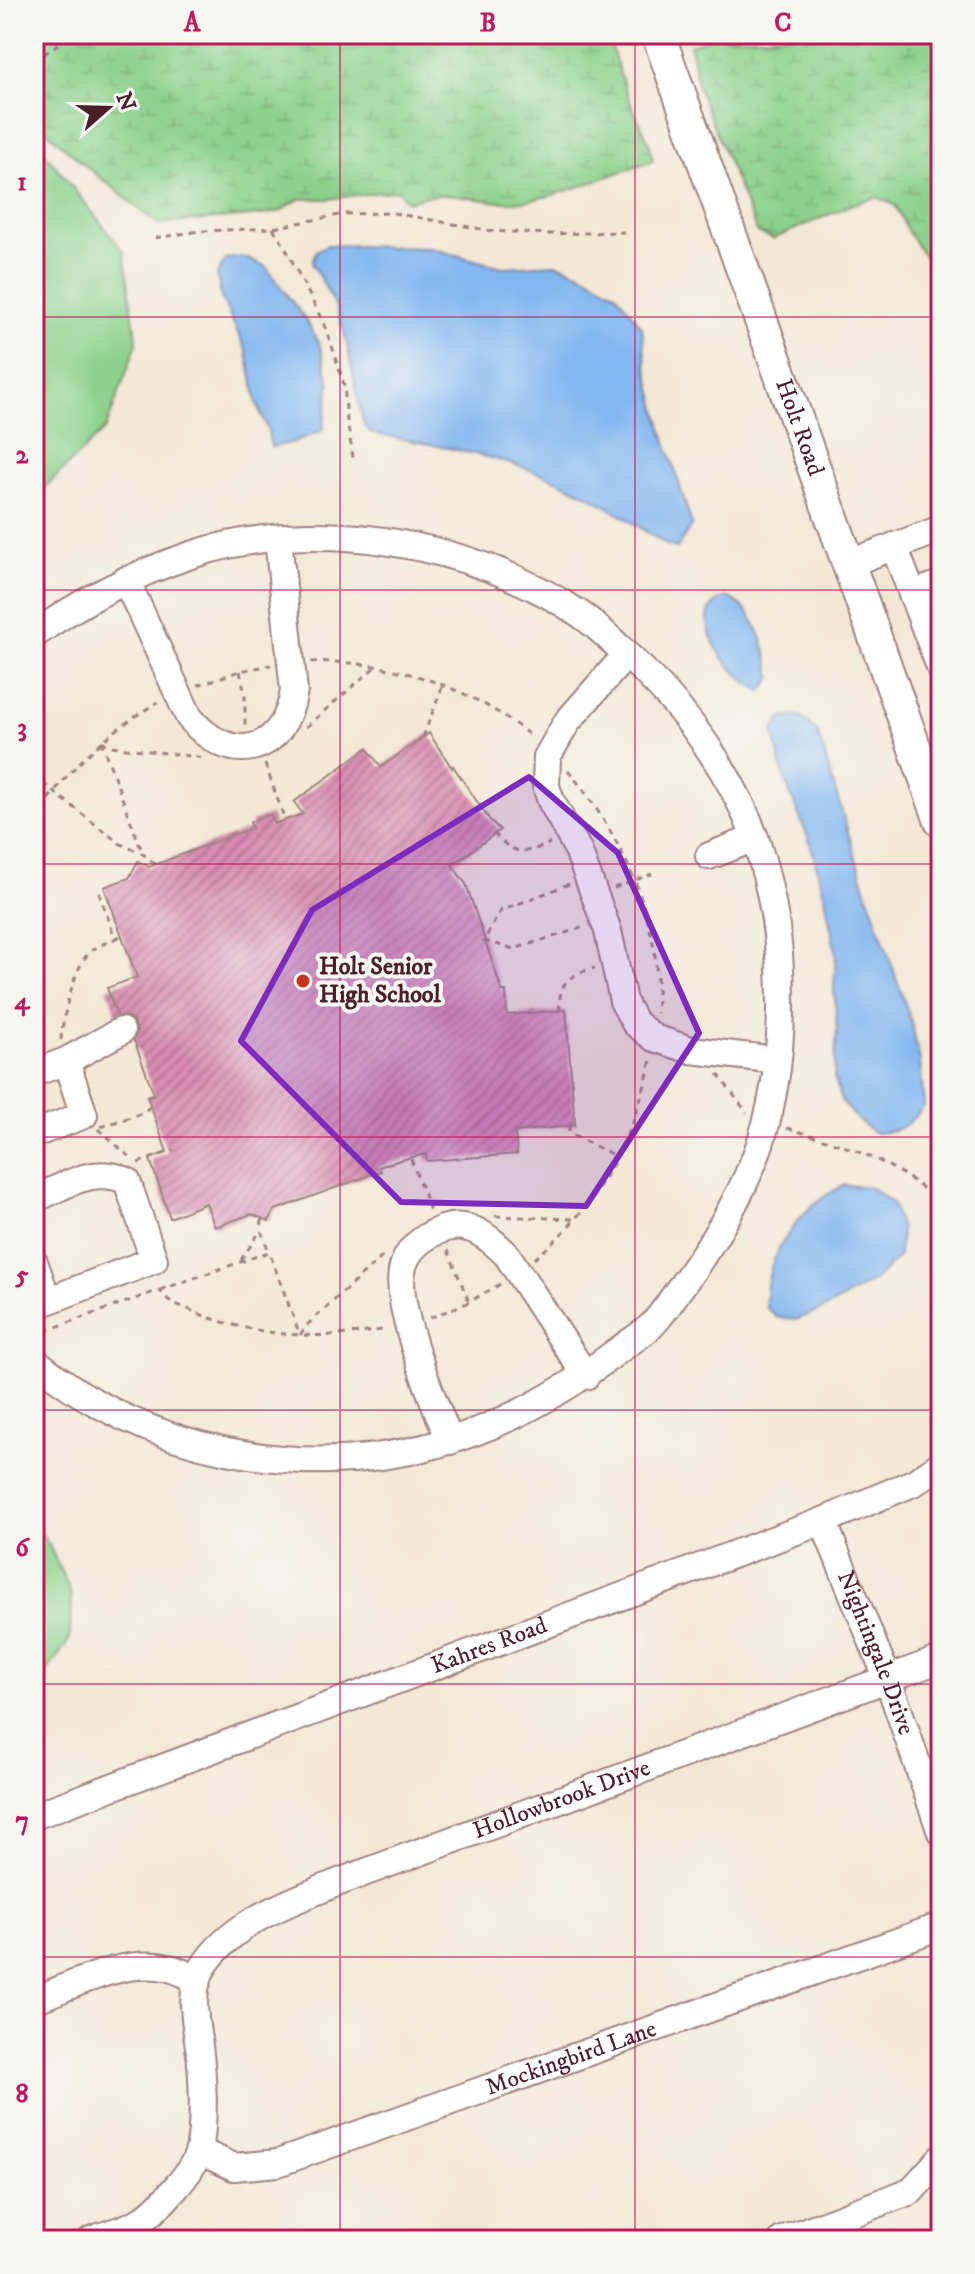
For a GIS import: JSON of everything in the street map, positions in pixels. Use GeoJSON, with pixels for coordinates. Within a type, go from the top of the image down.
{"type":"FeatureCollection","features":[{"type":"Feature","properties":{"kind":"main road","name":"Holt Road"},"geometry":{"type":"LineString","coordinates":[[658,34],[941,821]]}},
{"type":"Feature","properties":{"kind":"street"},"geometry":{"type":"LineString","coordinates":[[847,564],[941,529]]}},
{"type":"Feature","properties":{"kind":"street"},"geometry":{"type":"LineString","coordinates":[[34,635],[76,605],[126,580],[195,554],[240,543],[332,536],[388,542],[473,561],[523,583],[582,615],[670,696],[708,748],[755,838],[769,890],[779,951],[780,1008],[777,1060],[766,1123],[728,1217],[703,1257],[651,1326],[586,1376],[534,1408],[490,1428],[402,1454],[337,1461],[236,1453],[166,1435],[105,1408],[56,1378],[34,1360]]}},
{"type":"Feature","properties":{"kind":"street"},"geometry":{"type":"LineString","coordinates":[[126,580],[189,717],[202,733],[219,744],[251,747],[281,729],[291,708],[294,691],[278,539]]}},
{"type":"Feature","properties":{"kind":"street"},"geometry":{"type":"LineString","coordinates":[[894,546],[941,670]]}},
{"type":"Feature","properties":{"kind":"street"},"geometry":{"type":"LineString","coordinates":[[912,594],[941,584]]}},
{"type":"Feature","properties":{"kind":"street"},"geometry":{"type":"LineString","coordinates":[[626,655],[567,722],[550,753],[546,786],[578,850],[608,931],[623,1001],[654,1048],[777,1060]]}},
{"type":"Feature","properties":{"kind":"street"},"geometry":{"type":"LineString","coordinates":[[709,856],[755,838]]}},
{"type":"Feature","properties":{"kind":"street"},"geometry":{"type":"LineString","coordinates":[[34,1073],[63,1054],[121,1031]]}},
{"type":"Feature","properties":{"kind":"street"},"geometry":{"type":"LineString","coordinates":[[34,1134],[84,1115],[63,1054]]}},
{"type":"Feature","properties":{"kind":"street"},"geometry":{"type":"LineString","coordinates":[[34,1199],[98,1173],[115,1175],[127,1181],[154,1260],[41,1303],[34,1262]]}},
{"type":"Feature","properties":{"kind":"street"},"geometry":{"type":"LineString","coordinates":[[450,1441],[432,1398],[401,1290],[402,1268],[410,1251],[424,1237],[447,1227],[470,1227],[490,1238],[507,1255],[586,1376]]}},
{"type":"Feature","properties":{"kind":"street","name":"Kahres Road"},"geometry":{"type":"LineString","coordinates":[[34,1816],[823,1521],[915,1482],[941,1464]]}},
{"type":"Feature","properties":{"kind":"street","name":"Nightingale Drive"},"geometry":{"type":"LineString","coordinates":[[823,1521],[888,1680],[941,1832]]}},
{"type":"Feature","properties":{"kind":"street","name":"Hollowbrook Drive"},"geometry":{"type":"LineString","coordinates":[[199,1975],[238,1931],[262,1914],[941,1659]]}},
{"type":"Feature","properties":{"kind":"street","name":"Mockingbird Lane"},"geometry":{"type":"LineString","coordinates":[[199,2151],[234,2167],[278,2163],[941,1926]]}},
{"type":"Feature","properties":{"kind":"street"},"geometry":{"type":"LineString","coordinates":[[34,2000],[119,1969],[168,1967],[199,1975],[194,1994],[204,2075],[199,2151],[180,2184],[138,2222],[91,2240]]}},
{"type":"Feature","properties":{"kind":"street"},"geometry":{"type":"LineString","coordinates":[[782,2240],[911,2191],[941,2158]]}},
{"type":"Feature","properties":{"kind":"path"},"geometry":{"type":"LineString","coordinates":[[42,34],[60,43]]}},
{"type":"Feature","properties":{"kind":"path"},"geometry":{"type":"LineString","coordinates":[[34,61],[60,43],[67,34]]}},
{"type":"Feature","properties":{"kind":"path"},"geometry":{"type":"LineString","coordinates":[[155,238],[200,231],[273,228],[344,214],[393,213],[492,231],[550,234],[624,232]]}},
{"type":"Feature","properties":{"kind":"path"},"geometry":{"type":"LineString","coordinates":[[273,228],[323,322],[333,349],[344,385],[354,463]]}},
{"type":"Feature","properties":{"kind":"path"},"geometry":{"type":"LineString","coordinates":[[34,819],[54,792],[101,741],[178,692],[240,671],[291,663],[376,666],[443,685],[502,715],[530,734],[567,769],[597,807],[635,880],[653,954],[657,1008],[654,1048],[635,1119],[617,1157],[602,1184],[548,1248],[469,1302],[409,1323],[350,1334],[300,1335],[217,1321],[167,1299],[160,1290]]}},
{"type":"Feature","properties":{"kind":"path"},"geometry":{"type":"LineString","coordinates":[[301,731],[376,666]]}},
{"type":"Feature","properties":{"kind":"path"},"geometry":{"type":"LineString","coordinates":[[423,737],[443,685]]}},
{"type":"Feature","properties":{"kind":"path"},"geometry":{"type":"LineString","coordinates":[[101,741],[111,746],[211,756]]}},
{"type":"Feature","properties":{"kind":"path"},"geometry":{"type":"LineString","coordinates":[[101,741],[143,854]]}},
{"type":"Feature","properties":{"kind":"path"},"geometry":{"type":"LineString","coordinates":[[34,776],[122,846],[143,854],[159,867]]}},
{"type":"Feature","properties":{"kind":"path"},"geometry":{"type":"LineString","coordinates":[[494,833],[503,844],[515,851],[538,849],[553,842]]}},
{"type":"Feature","properties":{"kind":"path"},"geometry":{"type":"LineString","coordinates":[[568,874],[575,892]]}},
{"type":"Feature","properties":{"kind":"path"},"geometry":{"type":"LineString","coordinates":[[571,883],[500,911],[484,941],[514,949],[588,926]]}},
{"type":"Feature","properties":{"kind":"path"},"geometry":{"type":"LineString","coordinates":[[63,1054],[62,1026],[76,977],[90,951],[122,936],[115,938],[98,890]]}},
{"type":"Feature","properties":{"kind":"path"},"geometry":{"type":"LineString","coordinates":[[560,1011],[561,990],[566,980],[577,973],[599,968]]}},
{"type":"Feature","properties":{"kind":"path"},"geometry":{"type":"LineString","coordinates":[[713,1069],[751,1118],[865,1153],[915,1180],[941,1204]]}},
{"type":"Feature","properties":{"kind":"path"},"geometry":{"type":"LineString","coordinates":[[569,1126],[569,1133],[617,1157]]}},
{"type":"Feature","properties":{"kind":"path"},"geometry":{"type":"LineString","coordinates":[[98,1129],[138,1163]]}},
{"type":"Feature","properties":{"kind":"path"},"geometry":{"type":"LineString","coordinates":[[127,1168],[174,1150]]}},
{"type":"Feature","properties":{"kind":"path"},"geometry":{"type":"LineString","coordinates":[[411,1159],[433,1219]]}},
{"type":"Feature","properties":{"kind":"path"},"geometry":{"type":"LineString","coordinates":[[489,1216],[575,1219]]}},
{"type":"Feature","properties":{"kind":"path"},"geometry":{"type":"LineString","coordinates":[[262,1219],[261,1230],[300,1335]]}},
{"type":"Feature","properties":{"kind":"path"},"geometry":{"type":"LineString","coordinates":[[239,1262],[261,1230]]}},
{"type":"Feature","properties":{"kind":"path"},"geometry":{"type":"LineString","coordinates":[[445,1241],[469,1302]]}},
{"type":"Feature","properties":{"kind":"path"},"geometry":{"type":"LineString","coordinates":[[300,1335],[306,1326],[390,1250]]}},
{"type":"Feature","properties":{"kind":"path"},"geometry":{"type":"LineString","coordinates":[[34,1335],[269,1252]]}},
{"type":"Feature","properties":{"kind":"highlighted area"},"geometry":{"type":"Polygon","coordinates":[[[529,777],[618,853],[699,1033],[586,1206],[401,1202],[241,1041],[312,910],[529,777]]]}},
{"type":"Feature","properties":{"kind":"green space"},"geometry":{"type":"Polygon","coordinates":[[[34,34],[607,34],[653,161],[573,189],[524,201],[437,195],[408,202],[398,190],[328,199],[299,199],[281,211],[261,215],[158,224],[81,162],[34,119],[34,34]]]}},
{"type":"Feature","properties":{"kind":"green space"},"geometry":{"type":"Polygon","coordinates":[[[941,34],[941,256],[926,259],[895,205],[877,197],[853,204],[773,239],[757,232],[698,88],[690,45],[716,36],[941,34]]]}},
{"type":"Feature","properties":{"kind":"green space"},"geometry":{"type":"Polygon","coordinates":[[[34,139],[124,252],[137,343],[106,428],[34,498],[34,139]]]}},
{"type":"Feature","properties":{"kind":"green space"},"geometry":{"type":"Polygon","coordinates":[[[34,1522],[49,1545],[71,1594],[70,1639],[46,1673],[34,1683],[34,1522]]]}},
{"type":"Feature","properties":{"kind":"water"},"geometry":{"type":"Polygon","coordinates":[[[327,245],[429,248],[502,267],[558,264],[616,293],[642,327],[646,365],[692,525],[677,548],[667,545],[590,496],[528,469],[476,454],[371,433],[363,423],[346,339],[335,305],[312,263],[316,251],[327,245]]]}},
{"type":"Feature","properties":{"kind":"water"},"geometry":{"type":"Polygon","coordinates":[[[243,257],[265,266],[306,320],[319,343],[330,384],[323,430],[291,443],[271,447],[257,403],[247,352],[221,297],[217,275],[226,259],[243,257]]]}},
{"type":"Feature","properties":{"kind":"water"},"geometry":{"type":"Polygon","coordinates":[[[726,597],[745,610],[763,642],[772,677],[762,691],[730,666],[713,641],[708,615],[714,604],[726,597]]]}},
{"type":"Feature","properties":{"kind":"water"},"geometry":{"type":"Polygon","coordinates":[[[800,716],[817,731],[864,884],[911,1021],[920,1061],[924,1106],[908,1123],[891,1131],[875,1133],[859,1121],[842,1102],[834,1077],[836,955],[810,842],[784,778],[773,730],[782,718],[800,716]]]}},
{"type":"Feature","properties":{"kind":"water"},"geometry":{"type":"Polygon","coordinates":[[[845,1185],[870,1187],[892,1203],[901,1228],[899,1256],[875,1280],[826,1308],[795,1320],[776,1317],[766,1307],[767,1288],[778,1252],[799,1219],[813,1205],[845,1185]]]}},
{"type":"Feature","properties":{"kind":"building","name":"Holt Senior High School"},"geometry":{"type":"Polygon","coordinates":[[[429,733],[500,830],[452,865],[466,884],[502,991],[506,991],[507,1015],[566,1010],[575,1125],[515,1132],[517,1154],[427,1161],[426,1154],[400,1160],[379,1167],[381,1171],[275,1210],[269,1221],[251,1214],[215,1227],[206,1203],[170,1218],[150,1159],[167,1152],[147,1096],[154,1094],[134,1040],[137,1032],[135,1024],[129,1017],[117,1016],[107,988],[137,977],[104,887],[129,878],[138,861],[149,867],[252,828],[250,822],[271,814],[274,824],[303,814],[294,802],[367,748],[381,767],[429,733]]]}},
{"type":"Feature","properties":{"kind":"place","name":"Holt Senior High School"},"geometry":{"type":"Point","coordinates":[303,981]}}]}
